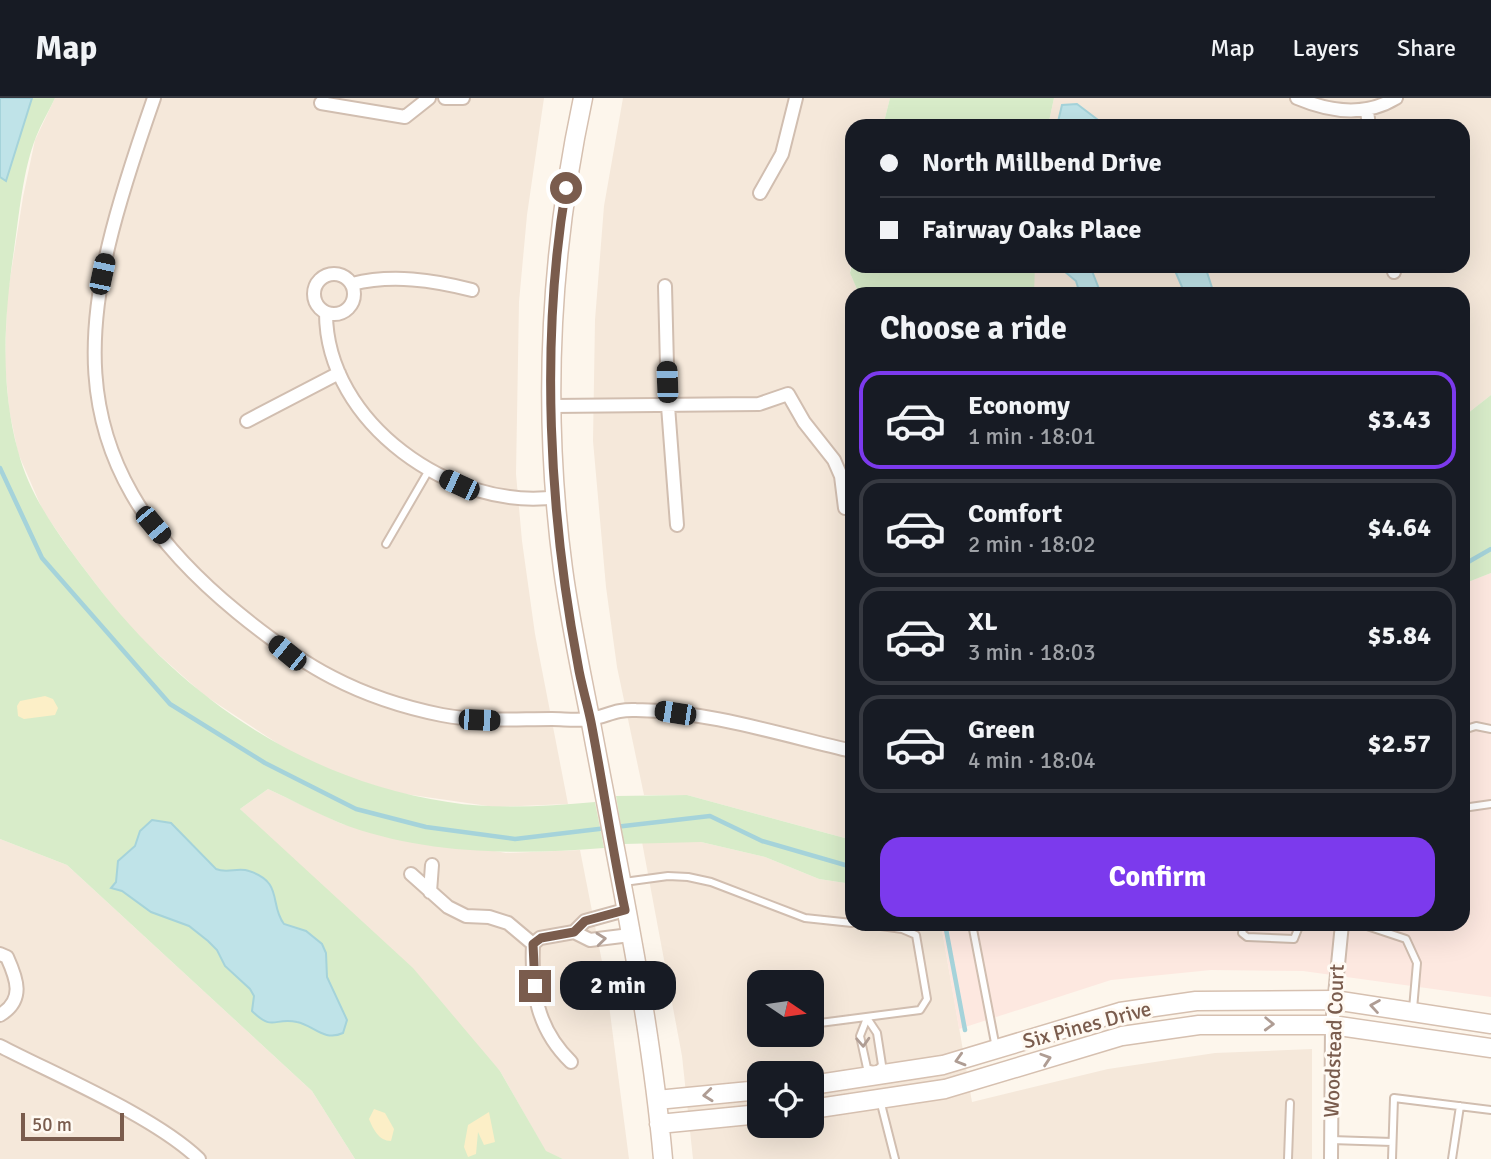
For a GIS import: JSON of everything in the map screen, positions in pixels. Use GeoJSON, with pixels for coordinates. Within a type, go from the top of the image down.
{"type":"FeatureCollection","features":[{"type":"Feature","properties":{"kind":"street"},"geometry":{"type":"LineString","coordinates":[[154,98],[111,227],[95,312],[95,380],[99,411],[108,444],[134,498],[184,562],[219,598],[287,653],[341,683],[411,708],[446,716],[516,721],[590,719],[612,710],[660,711],[845,750]]}},
{"type":"Feature","properties":{"kind":"street"},"geometry":{"type":"LineString","coordinates":[[321,103],[405,117],[429,98]]}},
{"type":"Feature","properties":{"kind":"street"},"geometry":{"type":"LineString","coordinates":[[445,98],[463,98]]}},
{"type":"Feature","properties":{"kind":"street"},"geometry":{"type":"LineString","coordinates":[[583,98],[562,212],[555,272],[553,406],[556,497],[566,592],[630,935],[657,1100],[663,1159]]}},
{"type":"Feature","properties":{"kind":"street"},"geometry":{"type":"LineString","coordinates":[[760,193],[782,154],[796,98]]}},
{"type":"Feature","properties":{"kind":"street"},"geometry":{"type":"LineString","coordinates":[[1297,98],[1339,111],[1367,111],[1396,98]]}},
{"type":"Feature","properties":{"kind":"street"},"geometry":{"type":"LineString","coordinates":[[1367,111],[1368,119]]}},
{"type":"Feature","properties":{"kind":"street"},"geometry":{"type":"LineString","coordinates":[[352,284],[354,297],[350,307],[341,313],[326,313],[316,304],[314,296],[320,279],[335,274],[352,284],[378,279],[427,280],[472,290]]}},
{"type":"Feature","properties":{"kind":"street"},"geometry":{"type":"LineString","coordinates":[[664,286],[668,406],[677,525]]}},
{"type":"Feature","properties":{"kind":"street"},"geometry":{"type":"LineString","coordinates":[[326,313],[326,331],[339,373],[367,416],[386,438],[429,470],[488,494],[529,501],[556,497]]}},
{"type":"Feature","properties":{"kind":"street"},"geometry":{"type":"LineString","coordinates":[[247,421],[339,373]]}},
{"type":"Feature","properties":{"kind":"street"},"geometry":{"type":"LineString","coordinates":[[553,406],[759,404],[788,394],[804,422],[834,460],[841,476],[845,508]]}},
{"type":"Feature","properties":{"kind":"street"},"geometry":{"type":"LineString","coordinates":[[430,892],[432,865]]}},
{"type":"Feature","properties":{"kind":"street"},"geometry":{"type":"LineString","coordinates":[[411,874],[448,907],[466,916],[489,917],[508,923],[533,944],[538,1013],[553,1044],[571,1062]]}},
{"type":"Feature","properties":{"kind":"street"},"geometry":{"type":"LineString","coordinates":[[533,944],[541,938],[574,932],[585,921],[625,910]]}},
{"type":"Feature","properties":{"kind":"street","name":"Woodstead Court"},"geometry":{"type":"LineString","coordinates":[[1331,1159],[1332,1025],[1341,931]]}},
{"type":"Feature","properties":{"kind":"street"},"geometry":{"type":"LineString","coordinates":[[574,932],[590,940],[630,935]]}},
{"type":"Feature","properties":{"kind":"street"},"geometry":{"type":"LineString","coordinates":[[0,954],[7,957],[18,983],[16,998],[0,1015]]}},
{"type":"Feature","properties":{"kind":"street","name":"Six Pines Drive"},"geometry":{"type":"LineString","coordinates":[[824,1083],[943,1065],[1120,1012],[1171,1003],[1252,999],[1334,1000],[1491,1024]]}},
{"type":"Feature","properties":{"kind":"street","name":"Six Pines Drive"},"geometry":{"type":"LineString","coordinates":[[824,1107],[945,1089],[1122,1036],[1199,1025],[1332,1025],[1491,1048]]}},
{"type":"Feature","properties":{"kind":"street"},"geometry":{"type":"LineString","coordinates":[[0,1046],[149,1124],[184,1145],[199,1159]]}},
{"type":"Feature","properties":{"kind":"street"},"geometry":{"type":"LineString","coordinates":[[875,1074],[880,1100]]}},
{"type":"Feature","properties":{"kind":"street"},"geometry":{"type":"LineString","coordinates":[[657,1100],[747,1091]]}},
{"type":"Feature","properties":{"kind":"street"},"geometry":{"type":"LineString","coordinates":[[659,1124],[747,1115]]}},
{"type":"Feature","properties":{"kind":"lane"},"geometry":{"type":"LineString","coordinates":[[386,544],[429,470]]}},
{"type":"Feature","properties":{"kind":"lane"},"geometry":{"type":"LineString","coordinates":[[1470,728],[1476,726],[1491,729]]}},
{"type":"Feature","properties":{"kind":"lane"},"geometry":{"type":"LineString","coordinates":[[1470,807],[1491,804]]}},
{"type":"Feature","properties":{"kind":"lane"},"geometry":{"type":"LineString","coordinates":[[619,882],[668,876],[711,881],[805,918],[845,922]]}},
{"type":"Feature","properties":{"kind":"lane"},"geometry":{"type":"LineString","coordinates":[[824,1023],[920,1010],[927,999],[916,935],[907,931]]}},
{"type":"Feature","properties":{"kind":"lane"},"geometry":{"type":"LineString","coordinates":[[973,931],[996,1050]]}},
{"type":"Feature","properties":{"kind":"lane"},"geometry":{"type":"LineString","coordinates":[[1242,931],[1247,937],[1294,939],[1297,931]]}},
{"type":"Feature","properties":{"kind":"lane"},"geometry":{"type":"LineString","coordinates":[[1382,931],[1406,939],[1416,963],[1413,1012]]}},
{"type":"Feature","properties":{"kind":"lane"},"geometry":{"type":"LineString","coordinates":[[867,1018],[877,1033],[882,1065],[875,1074],[867,1068],[860,1036],[867,1018]]}},
{"type":"Feature","properties":{"kind":"lane"},"geometry":{"type":"LineString","coordinates":[[1392,1159],[1394,1098],[1491,1110]]}},
{"type":"Feature","properties":{"kind":"lane"},"geometry":{"type":"LineString","coordinates":[[880,1100],[895,1159]]}},
{"type":"Feature","properties":{"kind":"lane"},"geometry":{"type":"LineString","coordinates":[[1288,1159],[1290,1103]]}},
{"type":"Feature","properties":{"kind":"lane"},"geometry":{"type":"LineString","coordinates":[[1452,1159],[1460,1106]]}},
{"type":"Feature","properties":{"kind":"lane"},"geometry":{"type":"LineString","coordinates":[[1331,1140],[1392,1142]]}},
{"type":"Feature","properties":{"kind":"shaded area"},"geometry":{"type":"Polygon","coordinates":[[[55,98],[544,98],[527,215],[519,302],[516,474],[535,634],[568,804],[495,807],[398,793],[344,776],[289,751],[204,695],[130,629],[73,554],[43,511],[18,453],[9,409],[5,364],[7,298],[23,197],[35,140],[55,98]]]}},
{"type":"Feature","properties":{"kind":"shaded area"},"geometry":{"type":"Polygon","coordinates":[[[623,98],[890,98],[885,119],[845,119],[845,273],[850,273],[856,287],[845,287],[845,838],[687,795],[644,795],[617,667],[606,587],[593,441],[595,320],[604,206],[623,98]]]}},
{"type":"Feature","properties":{"kind":"shaded area"},"geometry":{"type":"Polygon","coordinates":[[[1054,98],[1491,98],[1491,395],[1470,412],[1470,287],[1033,286],[1034,273],[1470,273],[1470,119],[1050,119],[1054,98]]]}},
{"type":"Feature","properties":{"kind":"shaded area"},"geometry":{"type":"Polygon","coordinates":[[[1491,573],[1491,997],[1303,971],[1211,970],[1111,980],[959,1029],[942,931],[1470,931],[1470,581],[1491,573]]]}},
{"type":"Feature","properties":{"kind":"shaded area"},"geometry":{"type":"Polygon","coordinates":[[[268,789],[342,824],[506,853],[580,850],[606,982],[629,1159],[563,1159],[546,1152],[500,1071],[240,809],[268,789]]]}},
{"type":"Feature","properties":{"kind":"shaded area"},"geometry":{"type":"Polygon","coordinates":[[[0,839],[67,865],[312,1091],[355,1159],[0,1159],[0,839]]]}},
{"type":"Feature","properties":{"kind":"shaded area"},"geometry":{"type":"Polygon","coordinates":[[[642,842],[701,842],[765,857],[819,879],[845,883],[845,931],[942,931],[972,1102],[1108,1069],[1215,1053],[1312,1049],[1312,1159],[693,1159],[682,1056],[642,842]]]}},
{"type":"Feature","properties":{"kind":"green space"},"geometry":{"type":"Polygon","coordinates":[[[0,98],[55,98],[38,132],[28,163],[8,300],[6,376],[18,451],[31,487],[50,520],[95,583],[129,624],[207,697],[250,727],[296,753],[344,775],[395,791],[466,804],[522,806],[595,802],[604,848],[538,852],[437,847],[372,834],[340,823],[268,789],[240,809],[413,968],[500,1071],[546,1151],[563,1159],[355,1159],[312,1091],[67,865],[0,839],[0,98]]]}},
{"type":"Feature","properties":{"kind":"green space"},"geometry":{"type":"Polygon","coordinates":[[[890,98],[1054,98],[1050,119],[885,119],[890,98]]]}},
{"type":"Feature","properties":{"kind":"green space"},"geometry":{"type":"Polygon","coordinates":[[[850,273],[1035,273],[1034,287],[856,287],[850,273]]]}},
{"type":"Feature","properties":{"kind":"green space"},"geometry":{"type":"Polygon","coordinates":[[[1491,395],[1491,573],[1470,581],[1470,412],[1491,395]]]}},
{"type":"Feature","properties":{"kind":"green space"},"geometry":{"type":"Polygon","coordinates":[[[687,795],[845,838],[845,883],[819,879],[765,857],[701,842],[624,844],[616,796],[687,795]]]}},
{"type":"Feature","properties":{"kind":"sand"},"geometry":{"type":"Polygon","coordinates":[[[45,696],[53,699],[58,708],[55,715],[24,719],[18,716],[17,706],[20,701],[45,696]]]}},
{"type":"Feature","properties":{"kind":"sand"},"geometry":{"type":"Polygon","coordinates":[[[374,1109],[385,1113],[394,1129],[391,1141],[380,1137],[372,1127],[369,1119],[374,1109]]]}},
{"type":"Feature","properties":{"kind":"sand"},"geometry":{"type":"Polygon","coordinates":[[[489,1112],[495,1142],[484,1145],[478,1132],[476,1154],[468,1157],[464,1147],[468,1125],[489,1112]]]}},
{"type":"Feature","properties":{"kind":"water"},"geometry":{"type":"Polygon","coordinates":[[[0,98],[32,98],[6,181],[0,177],[0,98]]]}},
{"type":"Feature","properties":{"kind":"water"},"geometry":{"type":"Polygon","coordinates":[[[1077,104],[1097,119],[1059,119],[1062,105],[1077,104]]]}},
{"type":"Feature","properties":{"kind":"water"},"geometry":{"type":"Polygon","coordinates":[[[1066,273],[1093,273],[1098,287],[1078,287],[1076,281],[1066,273]]]}},
{"type":"Feature","properties":{"kind":"water"},"geometry":{"type":"Polygon","coordinates":[[[1176,273],[1207,273],[1212,287],[1182,287],[1176,273]]]}},
{"type":"Feature","properties":{"kind":"water"},"geometry":{"type":"Polygon","coordinates":[[[152,820],[171,823],[216,869],[245,870],[267,881],[284,924],[306,931],[322,944],[326,953],[327,977],[347,1020],[343,1033],[330,1036],[297,1022],[265,1021],[252,1011],[254,996],[250,989],[225,966],[217,950],[208,941],[189,926],[151,912],[122,891],[111,888],[116,882],[118,861],[135,846],[140,831],[152,820]]]}},
{"type":"Feature","properties":{"kind":"waterway"},"geometry":{"type":"LineString","coordinates":[[0,468],[42,558],[170,704],[265,763],[356,809],[426,827],[515,839],[607,828]]}},
{"type":"Feature","properties":{"kind":"waterway"},"geometry":{"type":"LineString","coordinates":[[1470,561],[1491,549]]}},
{"type":"Feature","properties":{"kind":"waterway"},"geometry":{"type":"LineString","coordinates":[[615,827],[710,816],[762,841],[845,865]]}},
{"type":"Feature","properties":{"kind":"waterway"},"geometry":{"type":"LineString","coordinates":[[946,931],[965,1030]]}},
{"type":"Feature","properties":{"kind":"route"},"geometry":{"type":"LineString","coordinates":[[535,986],[533,944],[541,938],[574,932],[585,921],[625,910],[578,665],[563,568],[556,497],[552,335],[555,272],[566,188]]}}]}
